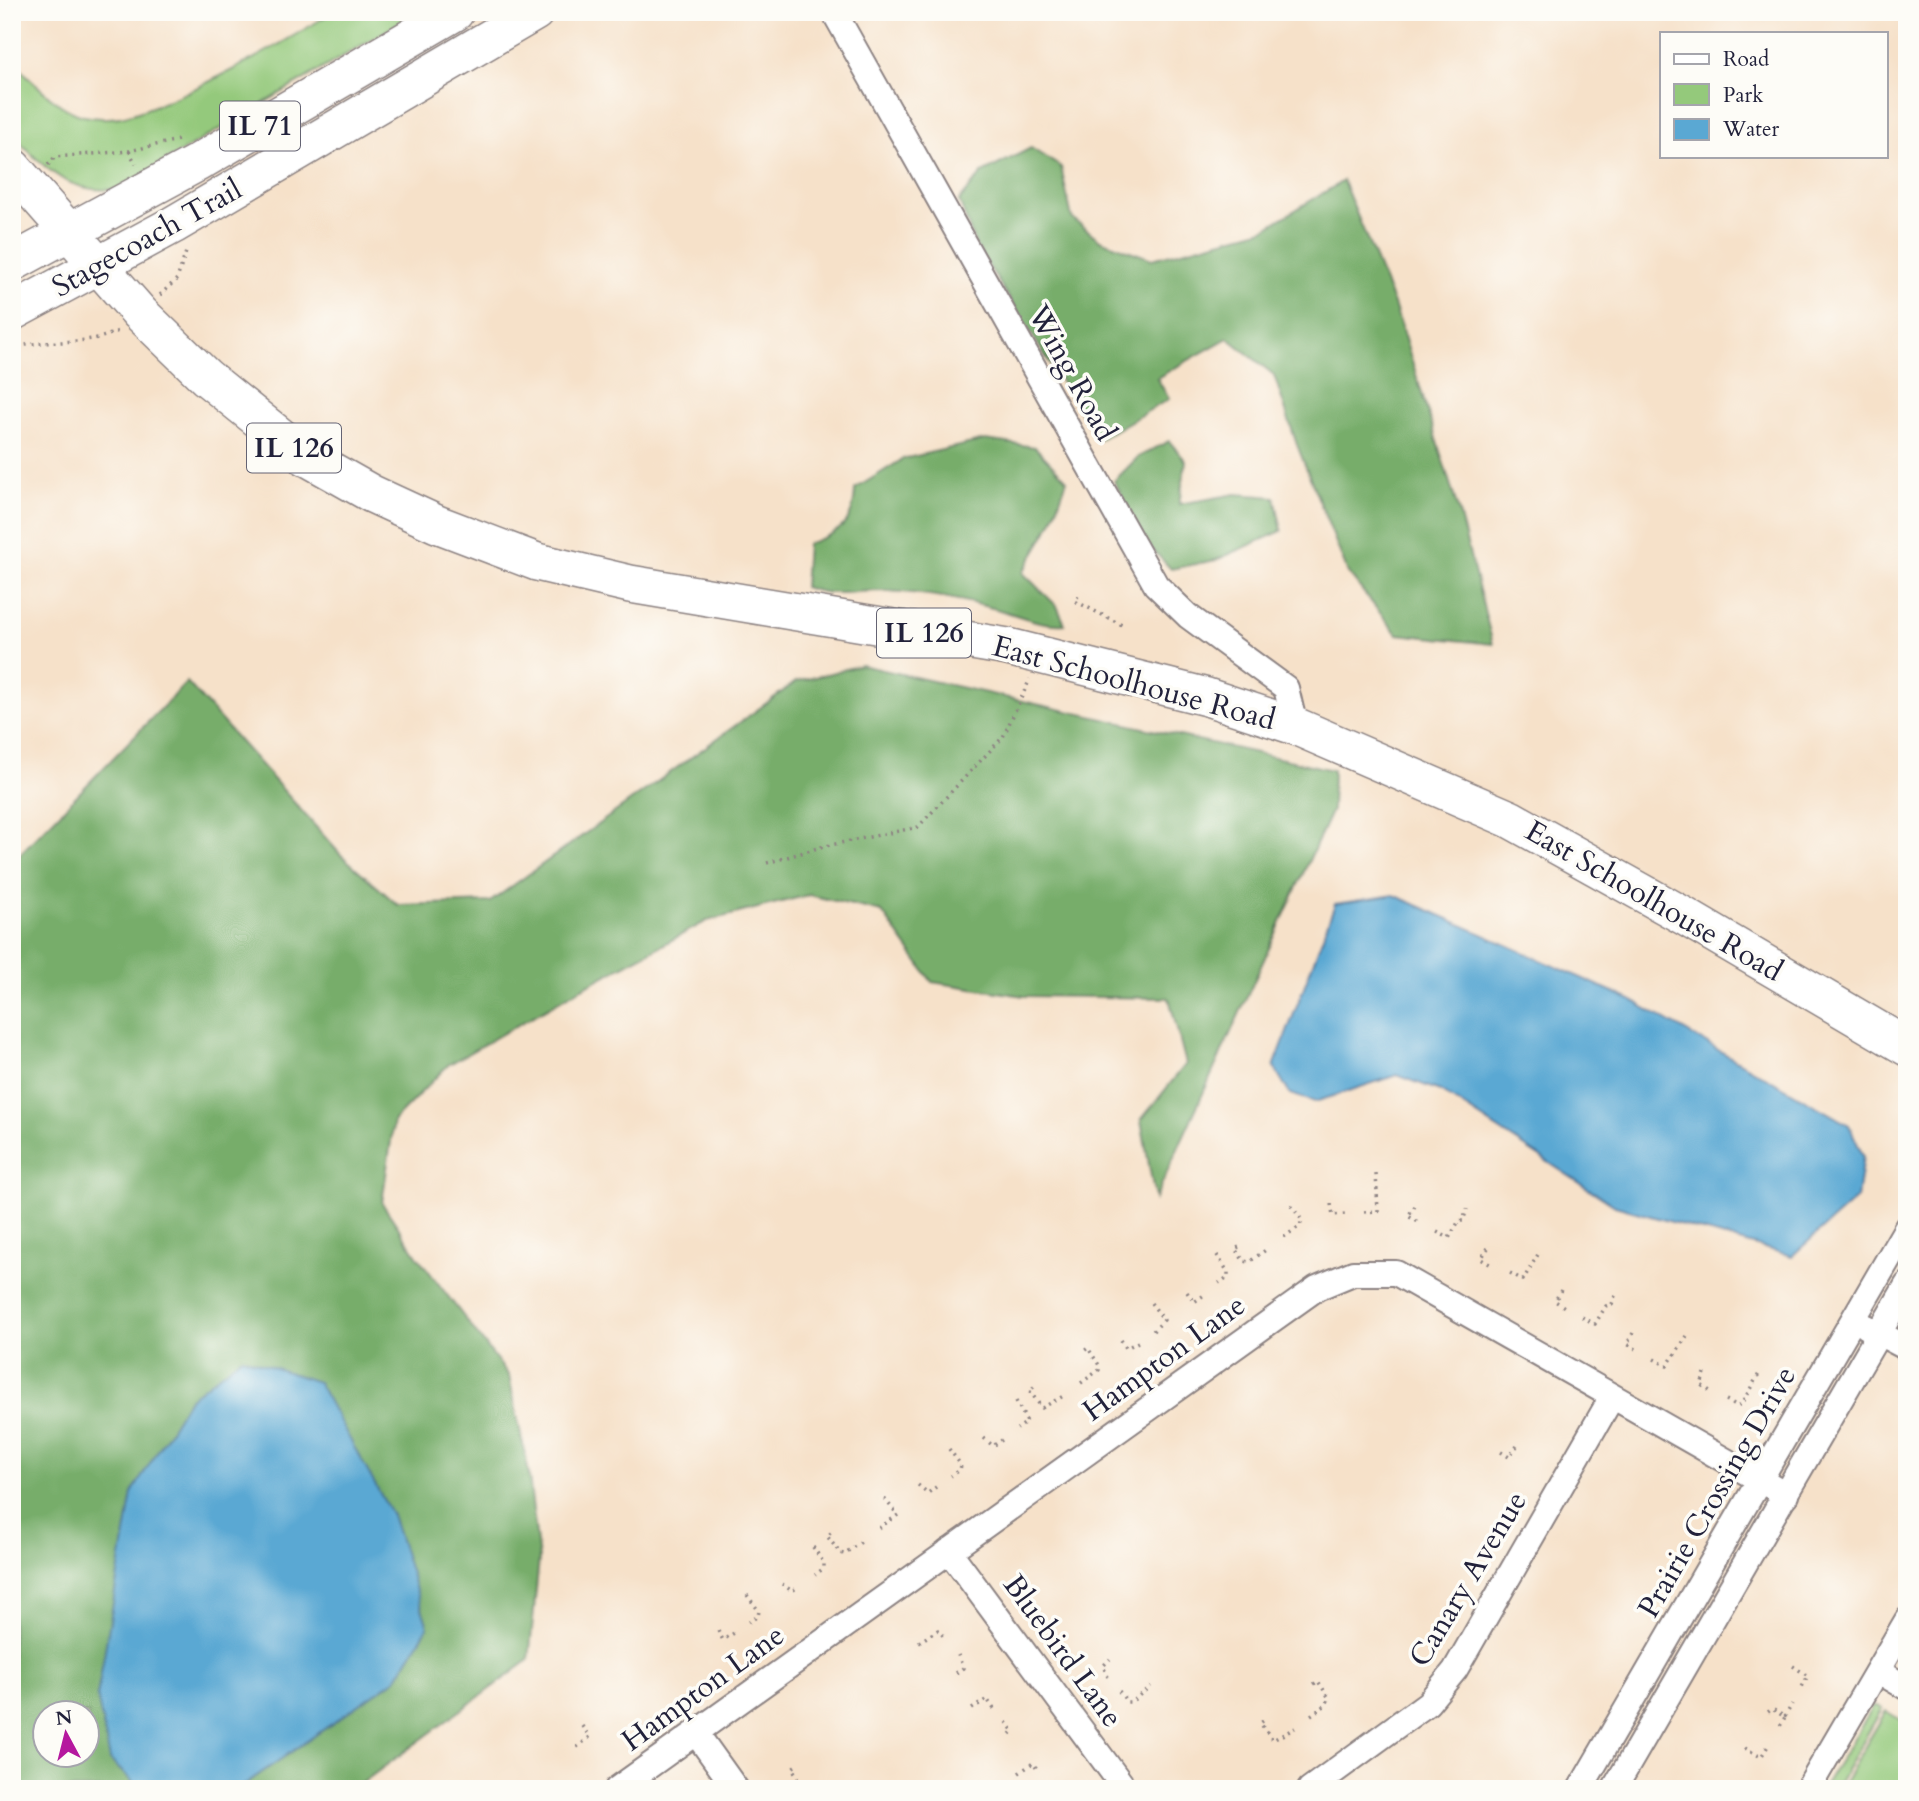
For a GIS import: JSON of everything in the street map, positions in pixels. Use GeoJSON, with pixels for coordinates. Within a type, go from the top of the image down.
{"type":"FeatureCollection","features":[{"type":"Feature","properties":{"kind":"main road","name":"Stagecoach Trail"},"geometry":{"type":"LineString","coordinates":[[12,263],[197,163],[455,12]]}},
{"type":"Feature","properties":{"kind":"main road","name":"Stagecoach Trail"},"geometry":{"type":"LineString","coordinates":[[12,312],[377,108],[535,12]]}},
{"type":"Feature","properties":{"kind":"main road","name":"East Schoolhouse Road"},"geometry":{"type":"LineString","coordinates":[[26,170],[70,232],[206,377],[303,455],[372,494],[484,544],[537,562],[630,584],[812,612],[1041,655],[1207,697],[1295,726],[1510,819],[1684,916],[1907,1047]]}},
{"type":"Feature","properties":{"kind":"street","name":"Wing Road"},"geometry":{"type":"LineString","coordinates":[[834,12],[1156,585],[1188,616],[1286,688],[1295,726]]}},
{"type":"Feature","properties":{"kind":"street","name":"Prairie Crossing Drive"},"geometry":{"type":"LineString","coordinates":[[1580,1789],[1907,1227]]}},
{"type":"Feature","properties":{"kind":"street","name":"Hampton Lane"},"geometry":{"type":"LineString","coordinates":[[617,1789],[1317,1288],[1353,1273],[1396,1273],[1786,1495]]}},
{"type":"Feature","properties":{"kind":"street","name":"Prairie Crossing Drive"},"geometry":{"type":"LineString","coordinates":[[1614,1789],[1907,1284]]}},
{"type":"Feature","properties":{"kind":"street"},"geometry":{"type":"LineString","coordinates":[[1854,1320],[1907,1348]]}},
{"type":"Feature","properties":{"kind":"street","name":"Canary Avenue"},"geometry":{"type":"LineString","coordinates":[[1310,1789],[1428,1703],[1455,1670],[1612,1397]]}},
{"type":"Feature","properties":{"kind":"street","name":"Bluebird Lane"},"geometry":{"type":"LineString","coordinates":[[950,1551],[1125,1789]]}},
{"type":"Feature","properties":{"kind":"street"},"geometry":{"type":"LineString","coordinates":[[1808,1789],[1907,1620]]}},
{"type":"Feature","properties":{"kind":"street"},"geometry":{"type":"LineString","coordinates":[[1878,1671],[1907,1688]]}},
{"type":"Feature","properties":{"kind":"street"},"geometry":{"type":"LineString","coordinates":[[696,1732],[736,1789]]}},
{"type":"Feature","properties":{"kind":"path"},"geometry":{"type":"LineString","coordinates":[[26,170],[55,157],[136,149]]}},
{"type":"Feature","properties":{"kind":"path"},"geometry":{"type":"LineString","coordinates":[[12,348],[110,335],[147,314],[177,279],[186,253],[181,244]]}},
{"type":"Feature","properties":{"kind":"path"},"geometry":{"type":"LineString","coordinates":[[1078,596],[1075,601],[1122,625]]}},
{"type":"Feature","properties":{"kind":"path"},"geometry":{"type":"LineString","coordinates":[[767,863],[821,847],[918,827],[1003,737],[1041,655]]}},
{"type":"Feature","properties":{"kind":"path"},"geometry":{"type":"LineString","coordinates":[[1364,1212],[1378,1211],[1376,1174]]}},
{"type":"Feature","properties":{"kind":"path"},"geometry":{"type":"LineString","coordinates":[[1284,1237],[1300,1226],[1302,1220],[1290,1203],[1288,1205]]}},
{"type":"Feature","properties":{"kind":"path"},"geometry":{"type":"LineString","coordinates":[[1331,1204],[1333,1215],[1345,1214]]}},
{"type":"Feature","properties":{"kind":"path"},"geometry":{"type":"LineString","coordinates":[[1415,1206],[1408,1216],[1420,1223]]}},
{"type":"Feature","properties":{"kind":"path"},"geometry":{"type":"LineString","coordinates":[[1437,1231],[1449,1238],[1459,1221],[1463,1221],[1467,1209]]}},
{"type":"Feature","properties":{"kind":"path"},"geometry":{"type":"LineString","coordinates":[[1240,1247],[1236,1249],[1244,1261],[1248,1262],[1267,1249]]}},
{"type":"Feature","properties":{"kind":"path"},"geometry":{"type":"LineString","coordinates":[[1488,1248],[1481,1259],[1493,1266]]}},
{"type":"Feature","properties":{"kind":"path"},"geometry":{"type":"LineString","coordinates":[[1510,1273],[1523,1280],[1542,1252],[1540,1251]]}},
{"type":"Feature","properties":{"kind":"path"},"geometry":{"type":"LineString","coordinates":[[1217,1255],[1228,1272],[1228,1277],[1219,1283]]}},
{"type":"Feature","properties":{"kind":"path"},"geometry":{"type":"LineString","coordinates":[[1561,1290],[1555,1301],[1566,1308]]}},
{"type":"Feature","properties":{"kind":"path"},"geometry":{"type":"LineString","coordinates":[[1187,1292],[1194,1302],[1204,1295]]}},
{"type":"Feature","properties":{"kind":"path"},"geometry":{"type":"LineString","coordinates":[[1582,1317],[1595,1324],[1606,1306],[1612,1304],[1616,1293]]}},
{"type":"Feature","properties":{"kind":"path"},"geometry":{"type":"LineString","coordinates":[[1151,1303],[1164,1320],[1163,1324],[1153,1331]]}},
{"type":"Feature","properties":{"kind":"path"},"geometry":{"type":"LineString","coordinates":[[1633,1333],[1627,1344],[1638,1350]]}},
{"type":"Feature","properties":{"kind":"path"},"geometry":{"type":"LineString","coordinates":[[1654,1359],[1667,1366],[1687,1336]]}},
{"type":"Feature","properties":{"kind":"path"},"geometry":{"type":"LineString","coordinates":[[1121,1340],[1126,1348],[1138,1342]]}},
{"type":"Feature","properties":{"kind":"path"},"geometry":{"type":"LineString","coordinates":[[1081,1383],[1099,1370],[1099,1365],[1088,1348],[1084,1351]]}},
{"type":"Feature","properties":{"kind":"path"},"geometry":{"type":"LineString","coordinates":[[1726,1400],[1738,1406],[1742,1403],[1760,1372]]}},
{"type":"Feature","properties":{"kind":"path"},"geometry":{"type":"LineString","coordinates":[[1705,1373],[1701,1385],[1710,1391]]}},
{"type":"Feature","properties":{"kind":"path"},"geometry":{"type":"LineString","coordinates":[[1034,1387],[1029,1390],[1042,1408],[1065,1395]]}},
{"type":"Feature","properties":{"kind":"path"},"geometry":{"type":"LineString","coordinates":[[1016,1401],[1027,1417],[1027,1422],[1017,1429]]}},
{"type":"Feature","properties":{"kind":"path"},"geometry":{"type":"LineString","coordinates":[[984,1438],[993,1446],[1002,1440]]}},
{"type":"Feature","properties":{"kind":"path"},"geometry":{"type":"LineString","coordinates":[[1501,1452],[1509,1457],[1517,1446]]}},
{"type":"Feature","properties":{"kind":"path"},"geometry":{"type":"LineString","coordinates":[[950,1449],[961,1465],[960,1470],[951,1476]]}},
{"type":"Feature","properties":{"kind":"path"},"geometry":{"type":"LineString","coordinates":[[918,1485],[928,1493],[936,1487]]}},
{"type":"Feature","properties":{"kind":"path"},"geometry":{"type":"LineString","coordinates":[[878,1528],[898,1515],[882,1496]]}},
{"type":"Feature","properties":{"kind":"path"},"geometry":{"type":"LineString","coordinates":[[831,1533],[828,1536],[840,1553],[864,1540]]}},
{"type":"Feature","properties":{"kind":"path"},"geometry":{"type":"LineString","coordinates":[[813,1548],[824,1563],[824,1568],[815,1575]]}},
{"type":"Feature","properties":{"kind":"path"},"geometry":{"type":"LineString","coordinates":[[782,1584],[792,1591],[799,1586]]}},
{"type":"Feature","properties":{"kind":"path"},"geometry":{"type":"LineString","coordinates":[[747,1595],[759,1611],[758,1616],[750,1622]]}},
{"type":"Feature","properties":{"kind":"path"},"geometry":{"type":"LineString","coordinates":[[919,1642],[934,1630],[941,1631],[946,1639]]}},
{"type":"Feature","properties":{"kind":"path"},"geometry":{"type":"LineString","coordinates":[[718,1632],[723,1640],[734,1633]]}},
{"type":"Feature","properties":{"kind":"path"},"geometry":{"type":"LineString","coordinates":[[956,1672],[963,1668],[958,1655]]}},
{"type":"Feature","properties":{"kind":"path"},"geometry":{"type":"LineString","coordinates":[[1108,1677],[1103,1666],[1110,1659]]}},
{"type":"Feature","properties":{"kind":"path"},"geometry":{"type":"LineString","coordinates":[[1793,1666],[1808,1676],[1802,1687]]}},
{"type":"Feature","properties":{"kind":"path"},"geometry":{"type":"LineString","coordinates":[[1311,1715],[1326,1705],[1329,1698],[1318,1681],[1314,1684]]}},
{"type":"Feature","properties":{"kind":"path"},"geometry":{"type":"LineString","coordinates":[[1119,1691],[1126,1702],[1131,1702],[1151,1686]]}},
{"type":"Feature","properties":{"kind":"path"},"geometry":{"type":"LineString","coordinates":[[972,1709],[987,1699],[994,1709]]}},
{"type":"Feature","properties":{"kind":"path"},"geometry":{"type":"LineString","coordinates":[[1779,1728],[1792,1704]]}},
{"type":"Feature","properties":{"kind":"path"},"geometry":{"type":"LineString","coordinates":[[1771,1709],[1785,1717]]}},
{"type":"Feature","properties":{"kind":"path"},"geometry":{"type":"LineString","coordinates":[[1263,1721],[1260,1723],[1273,1740],[1296,1728]]}},
{"type":"Feature","properties":{"kind":"path"},"geometry":{"type":"LineString","coordinates":[[577,1747],[590,1737],[579,1722]]}},
{"type":"Feature","properties":{"kind":"path"},"geometry":{"type":"LineString","coordinates":[[1006,1722],[1013,1731],[1010,1734]]}},
{"type":"Feature","properties":{"kind":"path"},"geometry":{"type":"LineString","coordinates":[[1745,1748],[1761,1757],[1768,1746]]}},
{"type":"Feature","properties":{"kind":"path"},"geometry":{"type":"LineString","coordinates":[[1019,1773],[1033,1763],[1040,1772]]}},
{"type":"Feature","properties":{"kind":"path"},"geometry":{"type":"LineString","coordinates":[[795,1766],[792,1768],[804,1786]]}},
{"type":"Feature","properties":{"kind":"green space"},"geometry":{"type":"Polygon","coordinates":[[[333,12],[418,12],[118,189],[100,190],[71,183],[47,168],[12,134],[12,61],[45,93],[64,107],[95,118],[121,117],[182,95],[261,54],[333,12]]]}},
{"type":"Feature","properties":{"kind":"green space"},"geometry":{"type":"Polygon","coordinates":[[[1031,148],[1061,167],[1072,218],[1100,240],[1152,259],[1264,229],[1343,181],[1394,304],[1458,509],[1493,644],[1397,634],[1348,573],[1297,445],[1274,375],[1228,338],[1157,378],[1169,399],[1098,440],[976,246],[959,201],[982,173],[1031,148]]]}},
{"type":"Feature","properties":{"kind":"green space"},"geometry":{"type":"Polygon","coordinates":[[[985,440],[1035,447],[1067,480],[1053,520],[1023,573],[1057,606],[1065,624],[1037,621],[978,604],[933,596],[888,591],[831,593],[804,587],[807,544],[828,536],[843,526],[852,512],[855,489],[903,459],[985,440]]]}},
{"type":"Feature","properties":{"kind":"green space"},"geometry":{"type":"Polygon","coordinates":[[[1169,441],[1186,461],[1179,504],[1236,494],[1275,497],[1282,531],[1216,560],[1171,569],[1147,544],[1114,481],[1138,457],[1169,441]]]}},
{"type":"Feature","properties":{"kind":"green space"},"geometry":{"type":"Polygon","coordinates":[[[861,665],[1333,770],[1332,810],[1155,1199],[1141,1120],[1186,1064],[1169,998],[1024,996],[932,982],[882,912],[809,895],[707,921],[582,988],[448,1065],[394,1120],[382,1203],[418,1257],[509,1376],[528,1469],[539,1559],[529,1660],[354,1789],[238,1789],[396,1679],[110,1760],[140,1789],[12,1789],[12,862],[187,682],[340,854],[398,905],[490,902],[796,682],[861,665]]]}},
{"type":"Feature","properties":{"kind":"green space"},"geometry":{"type":"Polygon","coordinates":[[[1874,1706],[1882,1709],[1835,1789],[1822,1789],[1874,1706]]]}},
{"type":"Feature","properties":{"kind":"green space"},"geometry":{"type":"Polygon","coordinates":[[[1886,1711],[1907,1724],[1907,1789],[1840,1789],[1886,1711]]]}},
{"type":"Feature","properties":{"kind":"water"},"geometry":{"type":"Polygon","coordinates":[[[1394,895],[1631,1000],[1849,1125],[1863,1156],[1857,1198],[1792,1256],[1615,1206],[1440,1091],[1397,1075],[1315,1102],[1290,1094],[1274,1067],[1335,904],[1394,895]]]}},
{"type":"Feature","properties":{"kind":"water"},"geometry":{"type":"Polygon","coordinates":[[[242,1357],[318,1382],[392,1515],[428,1627],[396,1679],[238,1789],[140,1789],[110,1760],[102,1721],[102,1700],[98,1700],[97,1696],[132,1493],[189,1399],[242,1357]]]}}]}
